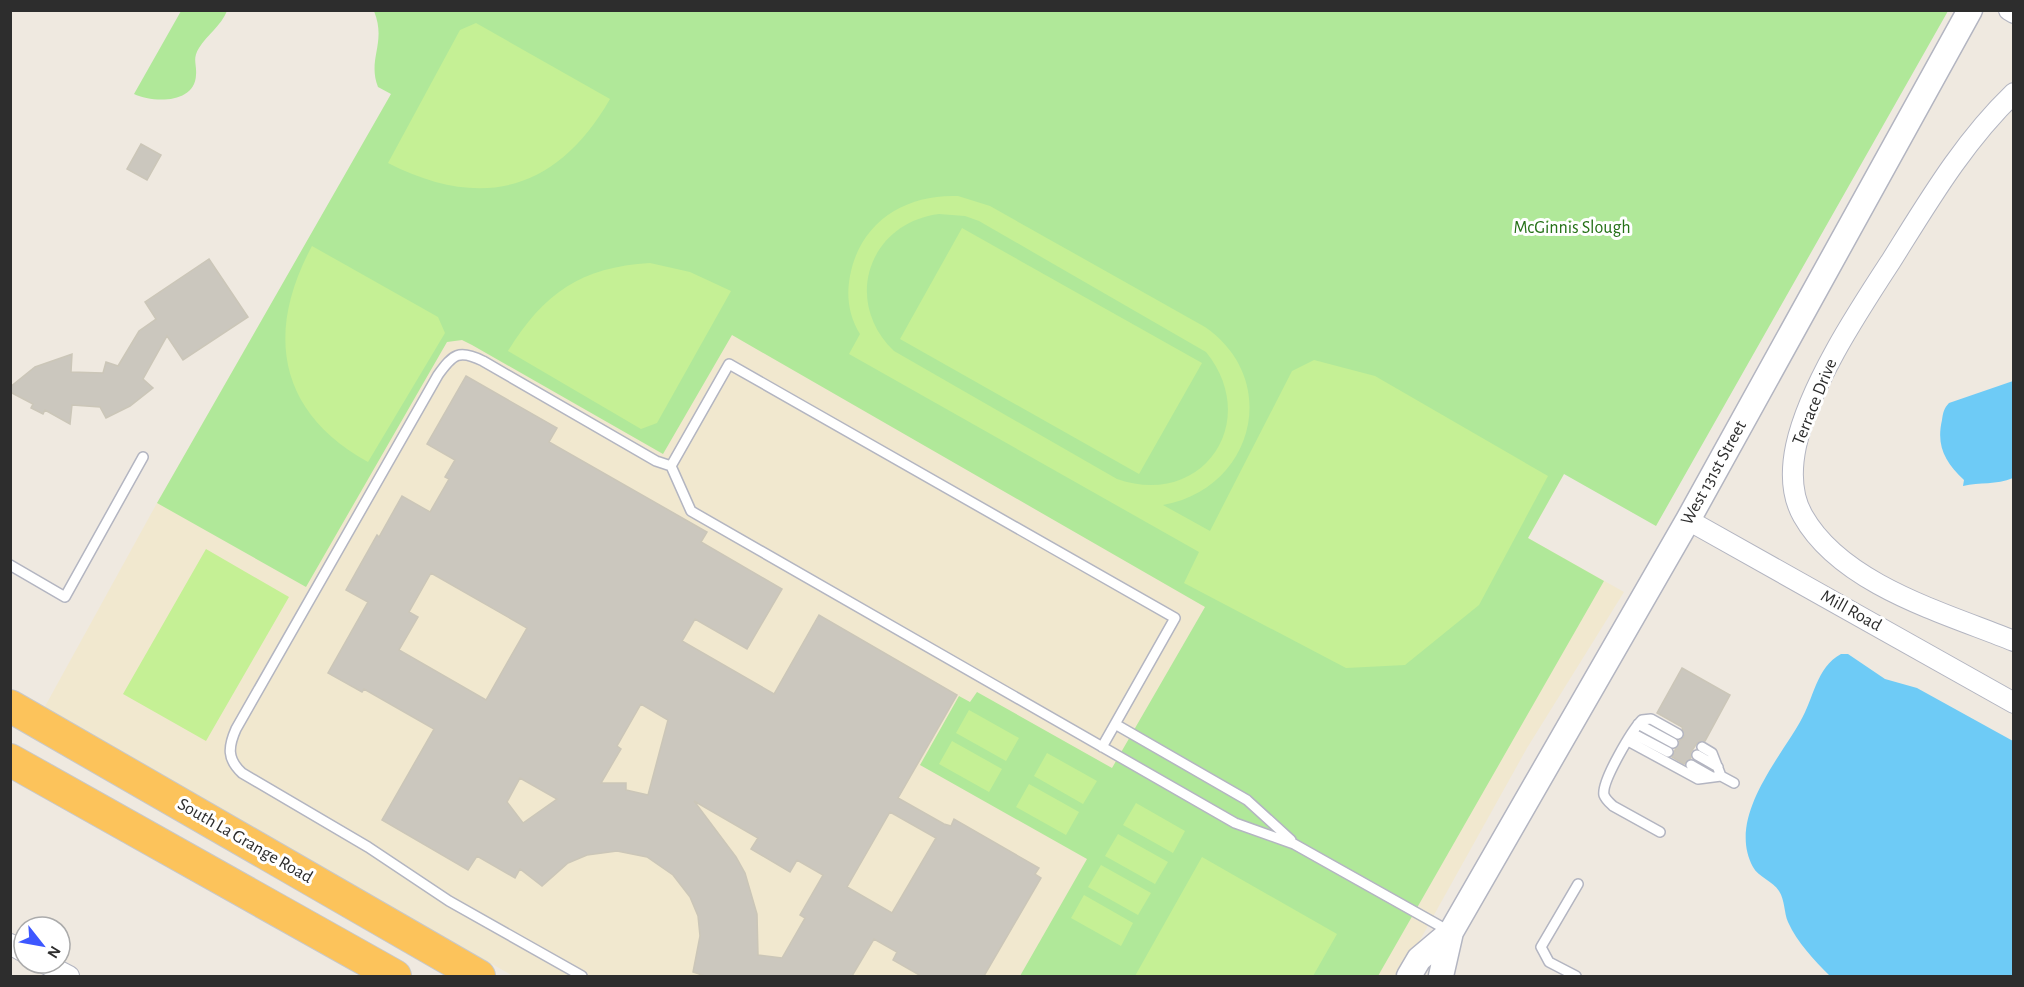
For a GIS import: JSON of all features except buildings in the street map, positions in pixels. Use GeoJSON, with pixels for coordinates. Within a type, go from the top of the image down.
{"type":"FeatureCollection","features":[{"type":"Feature","properties":{"kind":"highway","name":"South La Grange Road"},"geometry":{"type":"LineString","coordinates":[[10,706],[479,976]]}},
{"type":"Feature","properties":{"kind":"highway"},"geometry":{"type":"LineString","coordinates":[[10,760],[395,976]]}},
{"type":"Feature","properties":{"kind":"street","name":"West 131st Street"},"geometry":{"type":"LineString","coordinates":[[1441,976],[1451,933],[1688,520],[1970,10]]}},
{"type":"Feature","properties":{"kind":"street"},"geometry":{"type":"LineString","coordinates":[[2009,10],[2013,13]]}},
{"type":"Feature","properties":{"kind":"street","name":"Terrace Drive"},"geometry":{"type":"LineString","coordinates":[[2013,93],[1974,137],[1945,176],[1851,322],[1804,421],[1796,445],[1792,469],[1794,495],[1803,516],[1838,557],[1900,595],[2013,641]]}},
{"type":"Feature","properties":{"kind":"street","name":"Mill Road"},"geometry":{"type":"LineString","coordinates":[[1688,520],[2013,703]]}},
{"type":"Feature","properties":{"kind":"street","name":"West 131st Street"},"geometry":{"type":"LineString","coordinates":[[1409,976],[1419,959],[1451,933]]}},
{"type":"Feature","properties":{"kind":"lane"},"geometry":{"type":"LineString","coordinates":[[582,976],[449,901],[368,847],[242,773],[231,759],[229,750],[236,729],[438,375],[450,359],[464,354],[473,356],[656,461],[671,466],[691,511],[1235,823],[1294,844],[1451,933]]}},
{"type":"Feature","properties":{"kind":"lane"},"geometry":{"type":"LineString","coordinates":[[671,466],[729,364],[1175,618],[1102,747]]}},
{"type":"Feature","properties":{"kind":"lane"},"geometry":{"type":"LineString","coordinates":[[10,566],[65,597],[143,458]]}},
{"type":"Feature","properties":{"kind":"lane"},"geometry":{"type":"LineString","coordinates":[[1660,832],[1613,806],[1604,795],[1608,776],[1642,720],[1651,719],[1678,734]]}},
{"type":"Feature","properties":{"kind":"lane"},"geometry":{"type":"LineString","coordinates":[[1115,724],[1247,800],[1294,844]]}},
{"type":"Feature","properties":{"kind":"lane"},"geometry":{"type":"LineString","coordinates":[[1638,724],[1673,743]]}},
{"type":"Feature","properties":{"kind":"lane"},"geometry":{"type":"LineString","coordinates":[[1630,737],[1668,752]]}},
{"type":"Feature","properties":{"kind":"lane"},"geometry":{"type":"LineString","coordinates":[[1630,737],[1698,779],[1717,773]]}},
{"type":"Feature","properties":{"kind":"lane"},"geometry":{"type":"LineString","coordinates":[[1699,751],[1717,773]]}},
{"type":"Feature","properties":{"kind":"lane"},"geometry":{"type":"LineString","coordinates":[[1691,765],[1717,773],[1734,783]]}},
{"type":"Feature","properties":{"kind":"lane"},"geometry":{"type":"LineString","coordinates":[[1576,976],[1549,962],[1541,947],[1578,884]]}},
{"type":"Feature","properties":{"kind":"shaded area"},"geometry":{"type":"Polygon","coordinates":[[[439,11],[1564,474],[1528,538],[1624,592],[1527,748],[1400,976],[513,976],[43,710],[157,503],[439,11]]]}},
{"type":"Feature","properties":{"kind":"green space"},"geometry":{"type":"Polygon","coordinates":[[[181,11],[227,11],[197,52],[194,85],[189,91],[172,99],[152,99],[134,94],[181,11]]]}},
{"type":"Feature","properties":{"kind":"green space","name":"McGinnis Slough"},"geometry":{"type":"Polygon","coordinates":[[[374,11],[1948,11],[1656,526],[1564,474],[1528,538],[1604,581],[1378,976],[1020,976],[1087,859],[920,765],[959,696],[970,702],[977,692],[1112,768],[1205,607],[732,335],[663,454],[472,345],[462,340],[447,342],[306,587],[157,503],[391,94],[378,87],[375,77],[379,32],[374,11]]]}},
{"type":"Feature","properties":{"kind":"green space"},"geometry":{"type":"Polygon","coordinates":[[[476,23],[610,99],[589,130],[566,155],[541,172],[514,184],[486,188],[455,186],[422,178],[388,163],[460,30],[476,23]]]}},
{"type":"Feature","properties":{"kind":"green space"},"geometry":{"type":"Polygon","coordinates":[[[958,196],[990,206],[1205,327],[1229,350],[1244,375],[1249,403],[1247,431],[1236,456],[1218,478],[1194,495],[1163,505],[1210,531],[1292,371],[1314,360],[1375,376],[1548,476],[1479,605],[1405,665],[1346,668],[1184,583],[1199,552],[849,354],[860,334],[851,313],[850,276],[855,257],[864,240],[875,226],[903,206],[939,197],[958,196]],[[939,214],[915,220],[895,232],[880,248],[871,267],[867,288],[869,310],[878,331],[894,351],[1117,479],[1148,485],[1175,482],[1198,470],[1215,453],[1225,430],[1228,405],[1222,378],[1206,352],[979,221],[965,216],[939,214]]]}},
{"type":"Feature","properties":{"kind":"green space"},"geometry":{"type":"Polygon","coordinates":[[[962,228],[1202,363],[1139,474],[900,339],[962,228]]]}},
{"type":"Feature","properties":{"kind":"green space"},"geometry":{"type":"Polygon","coordinates":[[[312,246],[438,317],[445,333],[368,462],[338,442],[315,419],[298,395],[289,368],[285,339],[288,309],[297,278],[312,246]]]}},
{"type":"Feature","properties":{"kind":"green space"},"geometry":{"type":"Polygon","coordinates":[[[650,263],[690,272],[731,291],[657,423],[641,429],[508,351],[536,313],[567,287],[584,277],[604,270],[650,263]]]}},
{"type":"Feature","properties":{"kind":"green space"},"geometry":{"type":"Polygon","coordinates":[[[206,549],[289,597],[206,741],[123,694],[206,549]]]}},
{"type":"Feature","properties":{"kind":"green space"},"geometry":{"type":"Polygon","coordinates":[[[969,710],[1019,738],[1006,761],[956,733],[969,710]]]}},
{"type":"Feature","properties":{"kind":"green space"},"geometry":{"type":"Polygon","coordinates":[[[952,741],[1002,769],[989,792],[939,764],[952,741]]]}},
{"type":"Feature","properties":{"kind":"green space"},"geometry":{"type":"Polygon","coordinates":[[[1047,753],[1097,781],[1083,804],[1034,776],[1047,753]]]}},
{"type":"Feature","properties":{"kind":"green space"},"geometry":{"type":"Polygon","coordinates":[[[1029,784],[1079,812],[1066,835],[1016,807],[1029,784]]]}},
{"type":"Feature","properties":{"kind":"green space"},"geometry":{"type":"Polygon","coordinates":[[[1136,803],[1185,831],[1173,853],[1123,825],[1136,803]]]}},
{"type":"Feature","properties":{"kind":"green space"},"geometry":{"type":"Polygon","coordinates":[[[1118,834],[1168,862],[1155,884],[1105,856],[1118,834]]]}},
{"type":"Feature","properties":{"kind":"green space"},"geometry":{"type":"Polygon","coordinates":[[[1202,857],[1337,934],[1313,976],[1135,976],[1202,857]]]}},
{"type":"Feature","properties":{"kind":"green space"},"geometry":{"type":"Polygon","coordinates":[[[1101,865],[1151,893],[1138,915],[1088,887],[1101,865]]]}},
{"type":"Feature","properties":{"kind":"green space"},"geometry":{"type":"Polygon","coordinates":[[[1084,895],[1133,923],[1121,946],[1071,918],[1084,895]]]}},
{"type":"Feature","properties":{"kind":"water"},"geometry":{"type":"Polygon","coordinates":[[[2013,381],[2013,478],[2000,482],[1963,486],[1964,480],[1947,460],[1941,446],[1940,429],[1945,409],[1949,403],[2013,381]]]}},
{"type":"Feature","properties":{"kind":"water"},"geometry":{"type":"Polygon","coordinates":[[[1841,654],[1848,654],[1885,679],[1917,688],[2013,741],[2013,976],[1830,976],[1796,937],[1787,918],[1779,891],[1753,867],[1747,849],[1746,830],[1750,811],[1768,773],[1805,713],[1821,675],[1826,667],[1841,654]]]}}]}
